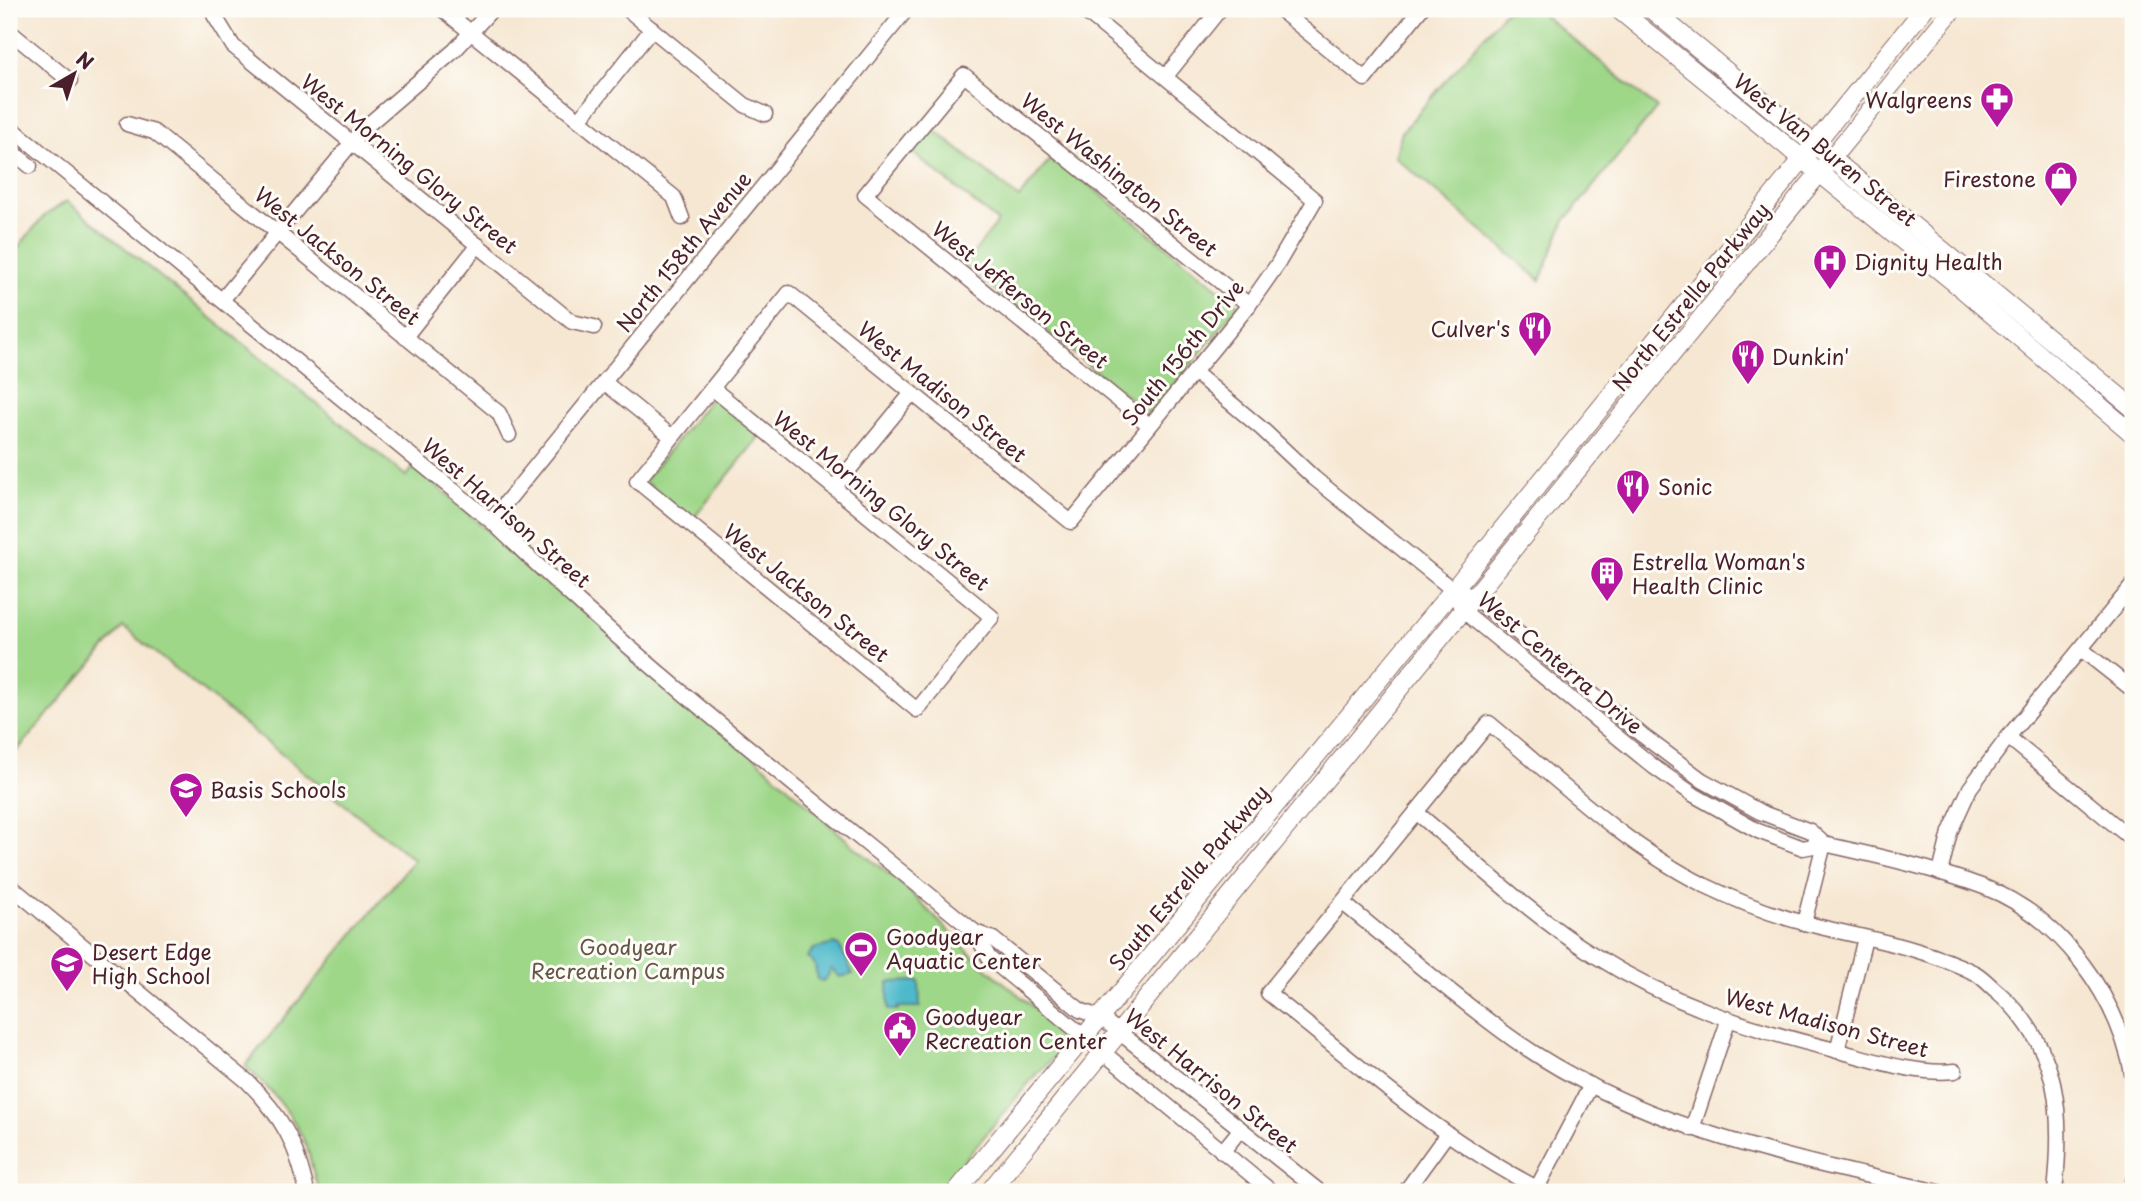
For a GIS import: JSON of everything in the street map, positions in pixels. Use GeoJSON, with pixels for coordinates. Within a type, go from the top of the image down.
{"type":"FeatureCollection","features":[{"type":"Feature","properties":{"kind":"main road","name":"West Van Buren Street"},"geometry":{"type":"LineString","coordinates":[[1618,9],[1960,287],[2133,434]]}},
{"type":"Feature","properties":{"kind":"main road","name":"West Van Buren Street"},"geometry":{"type":"LineString","coordinates":[[1651,9],[2133,408]]}},
{"type":"Feature","properties":{"kind":"main road","name":"North Estrella Parkway"},"geometry":{"type":"LineString","coordinates":[[1453,590],[1924,9]]}},
{"type":"Feature","properties":{"kind":"main road","name":"North Estrella Parkway"},"geometry":{"type":"LineString","coordinates":[[1467,603],[1953,9]]}},
{"type":"Feature","properties":{"kind":"main road"},"geometry":{"type":"LineString","coordinates":[[2018,338],[2030,322]]}},
{"type":"Feature","properties":{"kind":"main road"},"geometry":{"type":"LineString","coordinates":[[1632,369],[1649,382]]}},
{"type":"Feature","properties":{"kind":"main road","name":"South Estrella Parkway"},"geometry":{"type":"LineString","coordinates":[[956,1192],[1453,590]]}},
{"type":"Feature","properties":{"kind":"main road","name":"South Estrella Parkway"},"geometry":{"type":"LineString","coordinates":[[989,1192],[1467,603]]}},
{"type":"Feature","properties":{"kind":"street"},"geometry":{"type":"LineString","coordinates":[[442,9],[674,197],[682,218]]}},
{"type":"Feature","properties":{"kind":"street"},"geometry":{"type":"LineString","coordinates":[[222,300],[375,117],[472,33],[492,9]]}},
{"type":"Feature","properties":{"kind":"street"},"geometry":{"type":"LineString","coordinates":[[627,9],[745,105],[765,114]]}},
{"type":"Feature","properties":{"kind":"street","name":"North 158th Avenue"},"geometry":{"type":"LineString","coordinates":[[491,521],[907,9]]}},
{"type":"Feature","properties":{"kind":"street"},"geometry":{"type":"LineString","coordinates":[[1082,9],[1166,76],[1220,9]]}},
{"type":"Feature","properties":{"kind":"street"},"geometry":{"type":"LineString","coordinates":[[1279,9],[1365,79],[1421,9]]}},
{"type":"Feature","properties":{"kind":"street","name":"West Morning Glory Street"},"geometry":{"type":"LineString","coordinates":[[214,15],[233,46],[572,322],[594,327]]}},
{"type":"Feature","properties":{"kind":"street"},"geometry":{"type":"LineString","coordinates":[[579,120],[652,30]]}},
{"type":"Feature","properties":{"kind":"street"},"geometry":{"type":"LineString","coordinates":[[9,31],[70,81]]}},
{"type":"Feature","properties":{"kind":"street","name":"West Washington Street"},"geometry":{"type":"LineString","coordinates":[[865,195],[964,75],[1249,305]]}},
{"type":"Feature","properties":{"kind":"street","name":"South 156th Drive"},"geometry":{"type":"LineString","coordinates":[[1071,522],[1249,305],[1278,265],[1315,200],[1166,76]]}},
{"type":"Feature","properties":{"kind":"street","name":"West Jackson Street"},"geometry":{"type":"LineString","coordinates":[[127,124],[154,132],[499,413],[509,435]]}},
{"type":"Feature","properties":{"kind":"street","name":"West Harrison Street"},"geometry":{"type":"LineString","coordinates":[[9,126],[491,521],[544,572],[657,671],[975,932],[993,939],[1080,1010],[1101,1018],[1320,1192]]}},
{"type":"Feature","properties":{"kind":"street"},"geometry":{"type":"LineString","coordinates":[[9,149],[30,166]]}},
{"type":"Feature","properties":{"kind":"street","name":"West Jefferson Street"},"geometry":{"type":"LineString","coordinates":[[865,195],[1149,425]]}},
{"type":"Feature","properties":{"kind":"street"},"geometry":{"type":"LineString","coordinates":[[405,337],[478,245]]}},
{"type":"Feature","properties":{"kind":"street","name":"West Madison Street"},"geometry":{"type":"LineString","coordinates":[[712,388],[789,293],[1071,522]]}},
{"type":"Feature","properties":{"kind":"street"},"geometry":{"type":"LineString","coordinates":[[1194,372],[1262,429],[1314,478],[1453,590]]}},
{"type":"Feature","properties":{"kind":"street"},"geometry":{"type":"LineString","coordinates":[[604,382],[672,437],[712,388]]}},
{"type":"Feature","properties":{"kind":"street","name":"West Morning Glory Street"},"geometry":{"type":"LineString","coordinates":[[712,388],[992,617]]}},
{"type":"Feature","properties":{"kind":"street"},"geometry":{"type":"LineString","coordinates":[[834,488],[912,393]]}},
{"type":"Feature","properties":{"kind":"street","name":"West Jackson Street"},"geometry":{"type":"LineString","coordinates":[[672,437],[637,481],[917,710],[992,617]]}},
{"type":"Feature","properties":{"kind":"street"},"geometry":{"type":"LineString","coordinates":[[1940,873],[1950,832],[1970,788],[2008,737],[2133,585]]}},
{"type":"Feature","properties":{"kind":"street","name":"West Centerra Drive"},"geometry":{"type":"LineString","coordinates":[[1453,590],[1654,767],[1708,804],[1758,831],[1804,848],[1824,844],[1940,873],[1986,888],[2030,914],[2073,953],[2113,1013],[2129,1052],[2133,1078]]}},
{"type":"Feature","properties":{"kind":"street","name":"West Centerra Drive"},"geometry":{"type":"LineString","coordinates":[[1467,603],[1717,789],[1760,812],[1810,831],[1824,844]]}},
{"type":"Feature","properties":{"kind":"street"},"geometry":{"type":"LineString","coordinates":[[2081,649],[2133,690]]}},
{"type":"Feature","properties":{"kind":"street"},"geometry":{"type":"LineString","coordinates":[[1591,1085],[1541,1190],[1483,1159],[1447,1134],[1268,993],[1489,723],[1615,827],[1702,884],[1751,906],[1804,923],[1930,954],[1978,974],[2015,1008],[2040,1042],[2055,1091],[2060,1146],[2054,1192]]}},
{"type":"Feature","properties":{"kind":"street"},"geometry":{"type":"LineString","coordinates":[[2008,737],[2133,840]]}},
{"type":"Feature","properties":{"kind":"street"},"geometry":{"type":"LineString","coordinates":[[1708,804],[1717,789]]}},
{"type":"Feature","properties":{"kind":"street","name":"West Madison Street"},"geometry":{"type":"LineString","coordinates":[[1416,812],[1544,919],[1592,954],[1637,980],[1728,1021],[1837,1051],[1939,1073],[1955,1071]]}},
{"type":"Feature","properties":{"kind":"street"},"geometry":{"type":"LineString","coordinates":[[1804,923],[1824,844]]}},
{"type":"Feature","properties":{"kind":"street"},"geometry":{"type":"LineString","coordinates":[[9,885],[263,1096],[289,1133],[307,1192]]}},
{"type":"Feature","properties":{"kind":"street"},"geometry":{"type":"LineString","coordinates":[[1343,903],[1513,1039],[1591,1085],[1648,1113],[1785,1157],[1938,1192]]}},
{"type":"Feature","properties":{"kind":"street","name":"West Harrison Street"},"geometry":{"type":"LineString","coordinates":[[975,932],[989,958],[1272,1192]]}},
{"type":"Feature","properties":{"kind":"street"},"geometry":{"type":"LineString","coordinates":[[1837,1051],[1865,938]]}},
{"type":"Feature","properties":{"kind":"street"},"geometry":{"type":"LineString","coordinates":[[1692,1129],[1728,1021]]}},
{"type":"Feature","properties":{"kind":"street"},"geometry":{"type":"LineString","coordinates":[[1222,1152],[1240,1130]]}},
{"type":"Feature","properties":{"kind":"street"},"geometry":{"type":"LineString","coordinates":[[1405,1192],[1447,1134]]}},
{"type":"Feature","properties":{"kind":"street"},"geometry":{"type":"LineString","coordinates":[[2133,1180],[2133,1192]]}},
{"type":"Feature","properties":{"kind":"green space"},"geometry":{"type":"Polygon","coordinates":[[[1507,9],[1536,9],[1657,108],[1564,222],[1540,280],[1395,157],[1402,132],[1507,9]]]}},
{"type":"Feature","properties":{"kind":"green space"},"geometry":{"type":"Polygon","coordinates":[[[932,128],[1019,198],[1053,156],[1239,305],[1150,415],[964,265],[998,222],[912,152],[932,128]]]}},
{"type":"Feature","properties":{"kind":"green space","name":"Goodyear Recreation Campus"},"geometry":{"type":"Polygon","coordinates":[[[67,201],[406,476],[415,466],[502,544],[563,589],[857,849],[903,885],[980,963],[1064,1032],[1067,1042],[1064,1049],[1037,1073],[957,1169],[943,1192],[321,1192],[306,1145],[294,1122],[272,1092],[245,1066],[414,860],[123,627],[9,760],[9,258],[44,216],[67,201]]]}},
{"type":"Feature","properties":{"kind":"green space"},"geometry":{"type":"Polygon","coordinates":[[[712,397],[760,436],[692,520],[644,481],[712,397]]]}},
{"type":"Feature","properties":{"kind":"water"},"geometry":{"type":"Polygon","coordinates":[[[834,944],[840,947],[853,974],[840,977],[831,969],[822,982],[817,979],[815,965],[807,957],[814,949],[834,944]]]}},
{"type":"Feature","properties":{"kind":"water"},"geometry":{"type":"Polygon","coordinates":[[[919,981],[920,1007],[888,1010],[888,982],[919,981]]]}},
{"type":"Feature","properties":{"kind":"place","name":"Walgreens"},"geometry":{"type":"Point","coordinates":[1997,129]}},
{"type":"Feature","properties":{"kind":"place","name":"Firestone"},"geometry":{"type":"Point","coordinates":[2061,208]}},
{"type":"Feature","properties":{"kind":"place","name":"Dignity Health"},"geometry":{"type":"Point","coordinates":[1830,291]}},
{"type":"Feature","properties":{"kind":"place","name":"Culver's"},"geometry":{"type":"Point","coordinates":[1535,358]}},
{"type":"Feature","properties":{"kind":"place","name":"Dunkin'"},"geometry":{"type":"Point","coordinates":[1748,386]}},
{"type":"Feature","properties":{"kind":"place","name":"Sonic"},"geometry":{"type":"Point","coordinates":[1633,516]}},
{"type":"Feature","properties":{"kind":"place","name":"Estrella Woman's Health Clinic"},"geometry":{"type":"Point","coordinates":[1607,603]}},
{"type":"Feature","properties":{"kind":"place","name":"Basis Schools"},"geometry":{"type":"Point","coordinates":[186,819]}},
{"type":"Feature","properties":{"kind":"place","name":"Goodyear Aquatic Center"},"geometry":{"type":"Point","coordinates":[861,978]}},
{"type":"Feature","properties":{"kind":"place","name":"Desert Edge High School"},"geometry":{"type":"Point","coordinates":[67,993]}},
{"type":"Feature","properties":{"kind":"place","name":"Goodyear Recreation Center"},"geometry":{"type":"Point","coordinates":[900,1058]}}]}
